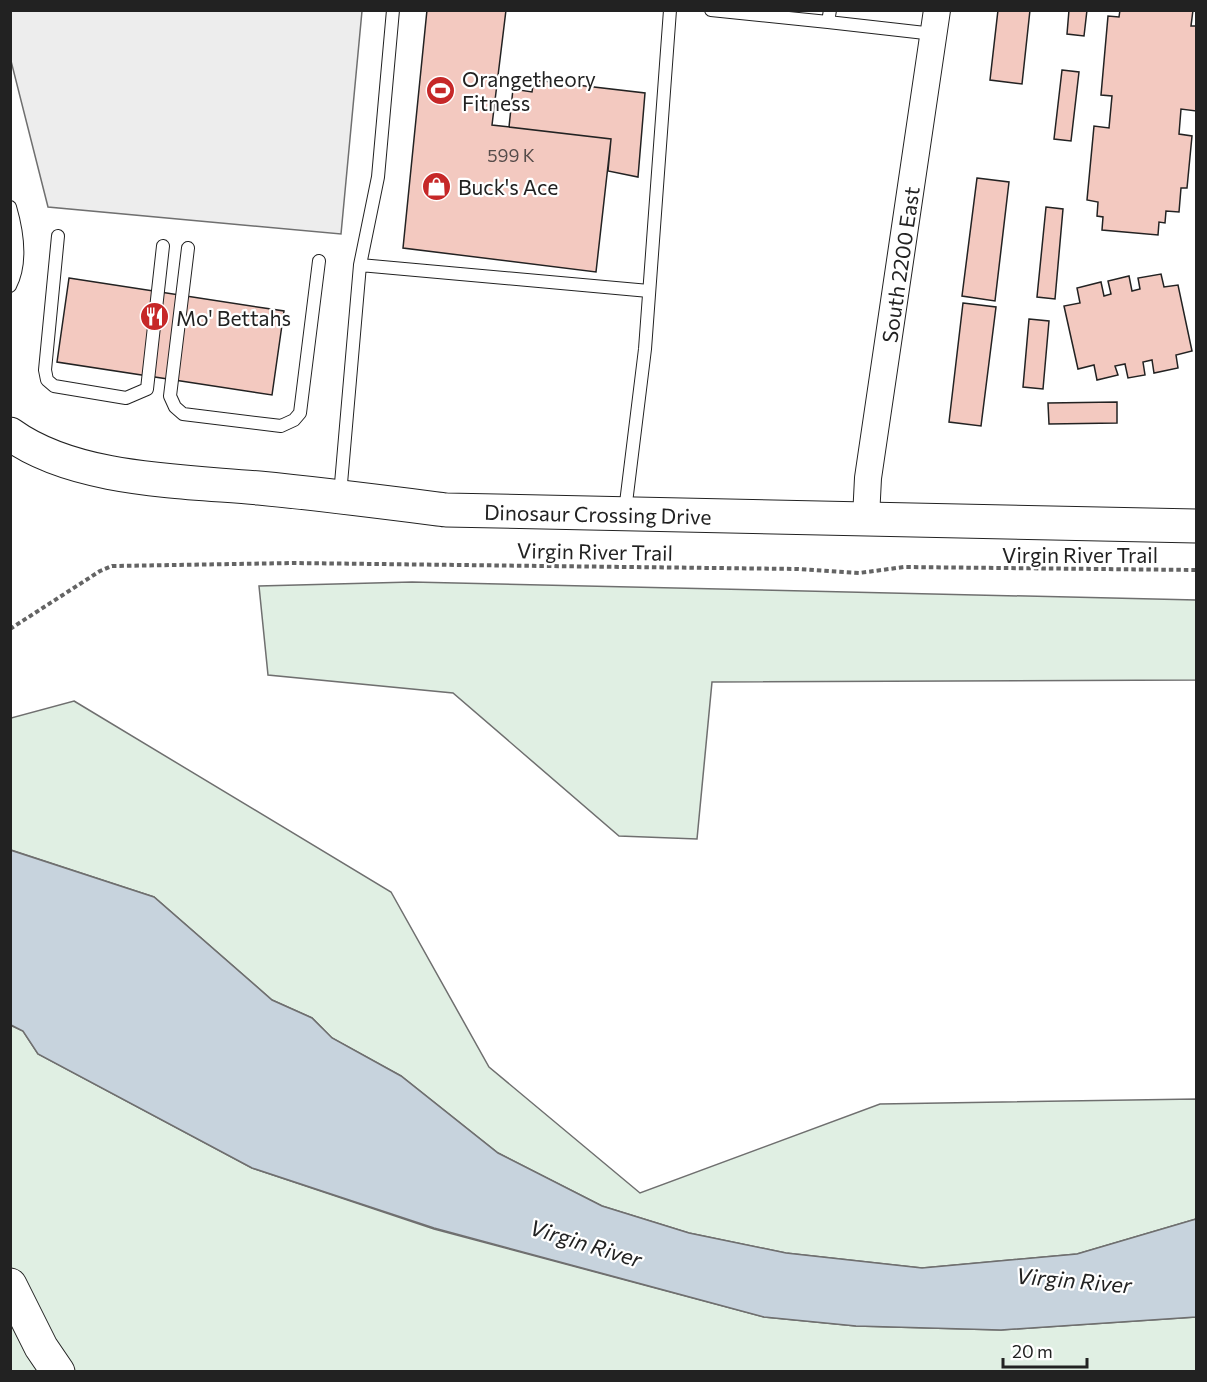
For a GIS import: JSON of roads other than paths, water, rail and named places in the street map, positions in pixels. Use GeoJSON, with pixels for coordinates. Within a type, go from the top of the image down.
{"type":"FeatureCollection","features":[{"type":"Feature","properties":{"kind":"street","name":"South 2200 East"},"geometry":{"type":"LineString","coordinates":[[866,518],[868,478],[935,22]]}},
{"type":"Feature","properties":{"kind":"street","name":"Dinosaur Crossing Drive"},"geometry":{"type":"LineString","coordinates":[[10,434],[22,443],[100,472],[340,496],[446,510],[1197,526]]}},
{"type":"Feature","properties":{"kind":"street"},"geometry":{"type":"LineString","coordinates":[[10,1285],[41,1347],[58,1371]]}},
{"type":"Feature","properties":{"kind":"lane"},"geometry":{"type":"LineString","coordinates":[[340,496],[360,265],[378,177],[393,10]]}},
{"type":"Feature","properties":{"kind":"lane"},"geometry":{"type":"LineString","coordinates":[[624,514],[645,350],[670,10]]}},
{"type":"Feature","properties":{"kind":"lane"},"geometry":{"type":"LineString","coordinates":[[711,10],[935,22]]}},
{"type":"Feature","properties":{"kind":"lane"},"geometry":{"type":"LineString","coordinates":[[10,207],[17,232],[14,278],[10,286]]}},
{"type":"Feature","properties":{"kind":"lane"},"geometry":{"type":"LineString","coordinates":[[58,236],[45,370],[47,380],[54,386],[126,398],[147,389],[163,246]]}},
{"type":"Feature","properties":{"kind":"lane"},"geometry":{"type":"LineString","coordinates":[[188,248],[170,396],[175,407],[183,414],[281,426],[294,420],[300,412],[319,261]]}},
{"type":"Feature","properties":{"kind":"lane"},"geometry":{"type":"LineString","coordinates":[[360,265],[649,291]]}},
{"type":"Feature","properties":{"kind":"water","name":"Virgin River"},"geometry":{"type":"Polygon","coordinates":[[[10,850],[154,897],[272,1000],[312,1018],[332,1038],[401,1076],[498,1153],[602,1206],[689,1233],[786,1253],[922,1268],[1077,1254],[1196,1219],[1196,1317],[1001,1330],[856,1326],[764,1317],[434,1228],[252,1168],[38,1054],[23,1031],[11,1025],[10,850]]]}},
{"type":"Feature","properties":{"kind":"place","name":"Orangetheory Fitness"},"geometry":{"type":"Point","coordinates":[441,90]}},
{"type":"Feature","properties":{"kind":"place","name":"Buck's Ace"},"geometry":{"type":"Point","coordinates":[437,186]}},
{"type":"Feature","properties":{"kind":"place","name":"Mo' Bettahs"},"geometry":{"type":"Point","coordinates":[155,317]}}]}
